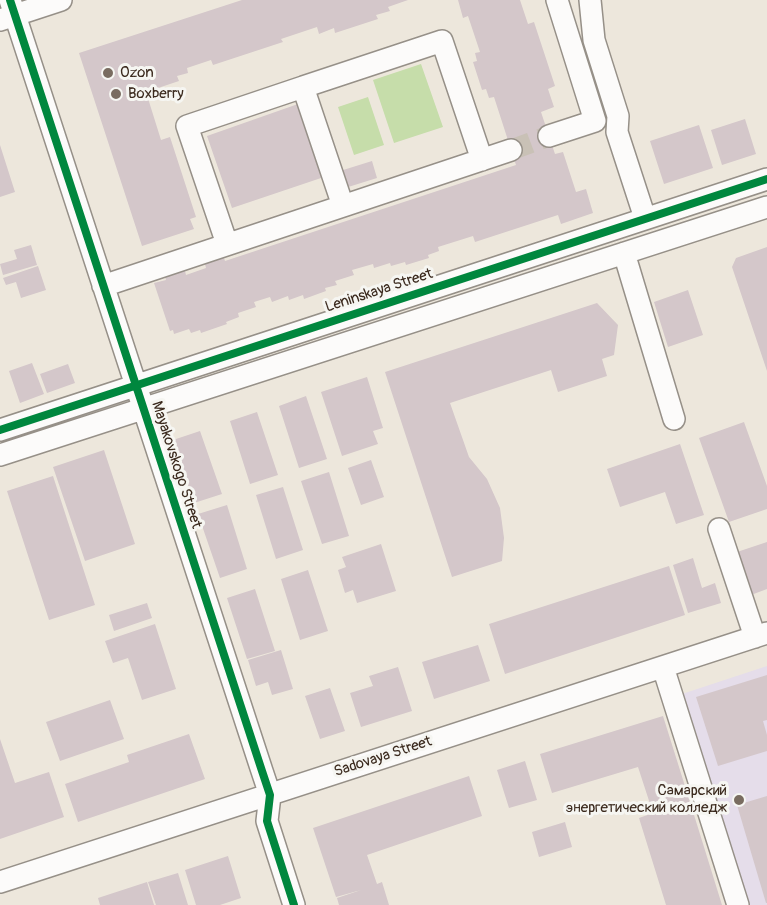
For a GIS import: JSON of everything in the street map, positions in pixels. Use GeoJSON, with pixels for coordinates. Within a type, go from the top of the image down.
{"type":"FeatureCollection","features":[{"type":"Feature","properties":{"kind":"street"},"geometry":{"type":"LineString","coordinates":[[9,12],[61,0]]}},
{"type":"Feature","properties":{"kind":"street"},"geometry":{"type":"LineString","coordinates":[[549,135],[595,121],[557,0]]}},
{"type":"Feature","properties":{"kind":"street"},"geometry":{"type":"LineString","coordinates":[[590,0],[594,39],[618,116],[617,132],[645,218]]}},
{"type":"Feature","properties":{"kind":"street","name":"Mayakovskogo Street"},"geometry":{"type":"LineString","coordinates":[[9,12],[144,408],[270,795],[267,821],[294,905]]}},
{"type":"Feature","properties":{"kind":"street"},"geometry":{"type":"LineString","coordinates":[[227,244],[187,126],[303,87],[442,41],[482,159]]}},
{"type":"Feature","properties":{"kind":"street"},"geometry":{"type":"LineString","coordinates":[[303,87],[343,206]]}},
{"type":"Feature","properties":{"kind":"street"},"geometry":{"type":"LineString","coordinates":[[103,286],[511,150]]}},
{"type":"Feature","properties":{"kind":"street","name":"Leninskaya Street"},"geometry":{"type":"LineString","coordinates":[[0,430],[767,179]]}},
{"type":"Feature","properties":{"kind":"street"},"geometry":{"type":"LineString","coordinates":[[691,204],[698,229]]}},
{"type":"Feature","properties":{"kind":"street"},"geometry":{"type":"LineString","coordinates":[[0,455],[767,207]]}},
{"type":"Feature","properties":{"kind":"street"},"geometry":{"type":"LineString","coordinates":[[596,234],[614,256],[674,419]]}},
{"type":"Feature","properties":{"kind":"street"},"geometry":{"type":"LineString","coordinates":[[719,529],[761,635]]}},
{"type":"Feature","properties":{"kind":"street","name":"Sadovaya Street"},"geometry":{"type":"LineString","coordinates":[[0,882],[761,635]]}},
{"type":"Feature","properties":{"kind":"street"},"geometry":{"type":"LineString","coordinates":[[663,667],[738,905]]}},
{"type":"Feature","properties":{"kind":"shaded area","name":"Самарский энергетический колледж"},"geometry":{"type":"Polygon","coordinates":[[[767,666],[767,905],[744,905],[679,695],[767,666]]]}},
{"type":"Feature","properties":{"kind":"green space"},"geometry":{"type":"Polygon","coordinates":[[[421,64],[443,127],[394,143],[373,80],[421,64]]]}},
{"type":"Feature","properties":{"kind":"green space"},"geometry":{"type":"Polygon","coordinates":[[[368,97],[384,145],[354,155],[338,107],[368,97]]]}},
{"type":"Feature","properties":{"kind":"building"},"geometry":{"type":"Polygon","coordinates":[[[242,0],[408,0],[388,7],[390,11],[376,15],[378,19],[335,33],[334,28],[319,34],[317,27],[281,39],[283,42],[213,65],[211,60],[187,68],[188,73],[177,76],[179,81],[146,92],[161,140],[170,137],[196,217],[190,219],[194,229],[142,246],[79,53],[242,0]]]}},
{"type":"Feature","properties":{"kind":"building"},"geometry":{"type":"Polygon","coordinates":[[[458,0],[520,0],[528,24],[534,22],[555,86],[548,89],[554,107],[541,112],[555,154],[563,152],[576,192],[586,189],[593,213],[561,224],[558,215],[475,242],[473,236],[438,247],[439,251],[428,255],[429,258],[406,265],[405,262],[391,266],[390,263],[374,268],[373,264],[352,270],[354,275],[335,281],[337,285],[325,288],[326,291],[304,299],[303,295],[289,300],[288,296],[272,302],[270,297],[254,302],[256,307],[238,313],[239,317],[201,333],[200,330],[191,333],[189,329],[174,334],[173,330],[170,331],[154,283],[166,280],[165,277],[185,271],[186,275],[206,268],[205,264],[224,258],[225,261],[516,165],[494,97],[489,98],[486,89],[482,90],[473,62],[477,61],[475,53],[480,52],[468,16],[463,18],[458,0]]]}},
{"type":"Feature","properties":{"kind":"building"},"geometry":{"type":"Polygon","coordinates":[[[298,104],[324,177],[232,208],[207,136],[298,104]]]}},
{"type":"Feature","properties":{"kind":"building"},"geometry":{"type":"Polygon","coordinates":[[[745,119],[756,154],[722,165],[711,130],[745,119]]]}},
{"type":"Feature","properties":{"kind":"building"},"geometry":{"type":"Polygon","coordinates":[[[699,125],[713,168],[664,184],[650,141],[699,125]]]}},
{"type":"Feature","properties":{"kind":"building"},"geometry":{"type":"Polygon","coordinates":[[[0,145],[15,192],[0,197],[0,145]]]}},
{"type":"Feature","properties":{"kind":"building"},"geometry":{"type":"Polygon","coordinates":[[[372,161],[377,178],[345,188],[340,171],[372,161]]]}},
{"type":"Feature","properties":{"kind":"building"},"geometry":{"type":"Polygon","coordinates":[[[31,245],[37,265],[3,275],[0,264],[17,259],[14,250],[31,245]]]}},
{"type":"Feature","properties":{"kind":"building"},"geometry":{"type":"Polygon","coordinates":[[[767,247],[767,371],[732,267],[736,258],[767,247]]]}},
{"type":"Feature","properties":{"kind":"building"},"geometry":{"type":"Polygon","coordinates":[[[38,266],[46,290],[21,298],[16,282],[6,285],[3,278],[38,266]]]}},
{"type":"Feature","properties":{"kind":"building"},"geometry":{"type":"Polygon","coordinates":[[[688,290],[703,335],[668,347],[654,302],[688,290]]]}},
{"type":"Feature","properties":{"kind":"building"},"geometry":{"type":"Polygon","coordinates":[[[597,303],[618,325],[614,355],[602,359],[607,376],[558,392],[551,370],[450,403],[469,457],[487,479],[500,508],[504,538],[502,561],[452,577],[385,372],[597,303]]]}},
{"type":"Feature","properties":{"kind":"building"},"geometry":{"type":"Polygon","coordinates":[[[32,363],[44,394],[20,403],[9,371],[32,363]]]}},
{"type":"Feature","properties":{"kind":"building"},"geometry":{"type":"Polygon","coordinates":[[[68,364],[75,383],[47,393],[40,374],[68,364]]]}},
{"type":"Feature","properties":{"kind":"building"},"geometry":{"type":"Polygon","coordinates":[[[367,377],[383,428],[373,431],[378,444],[342,456],[321,392],[367,377]]]}},
{"type":"Feature","properties":{"kind":"building"},"geometry":{"type":"Polygon","coordinates":[[[306,396],[327,459],[299,468],[279,406],[306,396]]]}},
{"type":"Feature","properties":{"kind":"building"},"geometry":{"type":"Polygon","coordinates":[[[257,412],[278,475],[250,484],[230,421],[257,412]]]}},
{"type":"Feature","properties":{"kind":"building"},"geometry":{"type":"Polygon","coordinates":[[[744,422],[767,486],[767,509],[729,522],[699,438],[744,422]]]}},
{"type":"Feature","properties":{"kind":"building"},"geometry":{"type":"Polygon","coordinates":[[[200,431],[222,494],[194,503],[173,440],[200,431]]]}},
{"type":"Feature","properties":{"kind":"building"},"geometry":{"type":"Polygon","coordinates":[[[680,444],[704,515],[676,524],[665,492],[620,507],[607,469],[680,444]]]}},
{"type":"Feature","properties":{"kind":"building"},"geometry":{"type":"Polygon","coordinates":[[[104,450],[135,544],[85,561],[53,467],[104,450]]]}},
{"type":"Feature","properties":{"kind":"building"},"geometry":{"type":"Polygon","coordinates":[[[371,460],[384,497],[361,505],[348,468],[371,460]]]}},
{"type":"Feature","properties":{"kind":"building"},"geometry":{"type":"Polygon","coordinates":[[[329,472],[349,536],[322,544],[301,481],[329,472]]]}},
{"type":"Feature","properties":{"kind":"building"},"geometry":{"type":"Polygon","coordinates":[[[53,476],[95,605],[49,620],[7,491],[53,476]]]}},
{"type":"Feature","properties":{"kind":"building"},"geometry":{"type":"Polygon","coordinates":[[[283,487],[303,550],[276,559],[256,495],[283,487]]]}},
{"type":"Feature","properties":{"kind":"building"},"geometry":{"type":"Polygon","coordinates":[[[227,505],[247,569],[220,578],[198,514],[227,505]]]}},
{"type":"Feature","properties":{"kind":"building"},"geometry":{"type":"Polygon","coordinates":[[[767,542],[767,589],[751,595],[737,552],[767,542]]]}},
{"type":"Feature","properties":{"kind":"building"},"geometry":{"type":"Polygon","coordinates":[[[381,544],[396,591],[357,603],[353,590],[345,593],[338,570],[346,567],[342,557],[381,544]]]}},
{"type":"Feature","properties":{"kind":"building"},"geometry":{"type":"Polygon","coordinates":[[[693,558],[702,588],[715,583],[721,603],[688,613],[673,565],[693,558]]]}},
{"type":"Feature","properties":{"kind":"building"},"geometry":{"type":"Polygon","coordinates":[[[669,566],[685,615],[505,674],[489,624],[669,566]]]}},
{"type":"Feature","properties":{"kind":"building"},"geometry":{"type":"Polygon","coordinates":[[[308,570],[328,631],[300,640],[281,579],[308,570]]]}},
{"type":"Feature","properties":{"kind":"building"},"geometry":{"type":"Polygon","coordinates":[[[255,589],[275,651],[247,659],[227,598],[255,589]]]}},
{"type":"Feature","properties":{"kind":"building"},"geometry":{"type":"Polygon","coordinates":[[[147,603],[152,618],[114,631],[109,615],[147,603]]]}},
{"type":"Feature","properties":{"kind":"building"},"geometry":{"type":"Polygon","coordinates":[[[155,624],[176,689],[142,700],[128,658],[113,663],[105,641],[155,624]]]}},
{"type":"Feature","properties":{"kind":"building"},"geometry":{"type":"Polygon","coordinates":[[[478,645],[490,681],[434,699],[422,662],[478,645]]]}},
{"type":"Feature","properties":{"kind":"building"},"geometry":{"type":"Polygon","coordinates":[[[281,650],[293,689],[272,695],[268,682],[256,686],[248,660],[281,650]]]}},
{"type":"Feature","properties":{"kind":"building"},"geometry":{"type":"Polygon","coordinates":[[[398,667],[412,711],[361,727],[350,693],[373,686],[369,676],[398,667]]]}},
{"type":"Feature","properties":{"kind":"building"},"geometry":{"type":"Polygon","coordinates":[[[767,675],[767,720],[763,721],[767,735],[767,751],[718,766],[696,697],[767,675]]]}},
{"type":"Feature","properties":{"kind":"building"},"geometry":{"type":"Polygon","coordinates":[[[330,688],[345,731],[320,739],[305,696],[330,688]]]}},
{"type":"Feature","properties":{"kind":"building"},"geometry":{"type":"Polygon","coordinates":[[[110,700],[124,739],[60,761],[46,722],[110,700]]]}},
{"type":"Feature","properties":{"kind":"building"},"geometry":{"type":"Polygon","coordinates":[[[663,716],[722,905],[666,905],[639,818],[653,813],[638,767],[552,793],[540,754],[663,716]]]}},
{"type":"Feature","properties":{"kind":"building"},"geometry":{"type":"Polygon","coordinates":[[[189,734],[205,779],[78,822],[65,784],[129,762],[127,755],[189,734]]]}},
{"type":"Feature","properties":{"kind":"building"},"geometry":{"type":"Polygon","coordinates":[[[0,739],[15,783],[49,772],[64,817],[0,839],[0,739]]]}},
{"type":"Feature","properties":{"kind":"building"},"geometry":{"type":"Polygon","coordinates":[[[525,761],[537,800],[509,808],[497,770],[525,761]]]}},
{"type":"Feature","properties":{"kind":"building"},"geometry":{"type":"Polygon","coordinates":[[[469,776],[482,816],[367,855],[377,884],[382,882],[389,905],[339,905],[337,898],[361,890],[336,897],[313,828],[469,776]]]}},
{"type":"Feature","properties":{"kind":"building"},"geometry":{"type":"Polygon","coordinates":[[[767,796],[767,903],[766,903],[737,805],[767,796]]]}},
{"type":"Feature","properties":{"kind":"building"},"geometry":{"type":"Polygon","coordinates":[[[565,822],[572,847],[539,857],[532,832],[565,822]]]}},
{"type":"Feature","properties":{"kind":"building"},"geometry":{"type":"Polygon","coordinates":[[[228,856],[241,898],[220,905],[196,905],[185,870],[228,856]]]}},
{"type":"Feature","properties":{"kind":"building"},"geometry":{"type":"Polygon","coordinates":[[[178,873],[188,905],[156,905],[148,882],[178,873]]]}},
{"type":"Feature","properties":{"kind":"building"},"geometry":{"type":"Polygon","coordinates":[[[147,882],[154,905],[100,905],[98,898],[147,882]]]}},
{"type":"Feature","properties":{"kind":"tunnel"},"geometry":{"type":"LineString","coordinates":[[511,150],[549,136]]}},
{"type":"Feature","properties":{"kind":"cycle path"},"geometry":{"type":"LineString","coordinates":[[10,0],[270,795],[267,821],[294,905]]}},
{"type":"Feature","properties":{"kind":"cycle path"},"geometry":{"type":"LineString","coordinates":[[0,430],[767,179]]}},
{"type":"Feature","properties":{"kind":"place","name":"Ozon"},"geometry":{"type":"Point","coordinates":[108,73]}},
{"type":"Feature","properties":{"kind":"place","name":"Boxberry"},"geometry":{"type":"Point","coordinates":[116,94]}},
{"type":"Feature","properties":{"kind":"place","name":"Самарский энергетический колледж"},"geometry":{"type":"Point","coordinates":[739,800]}}]}
